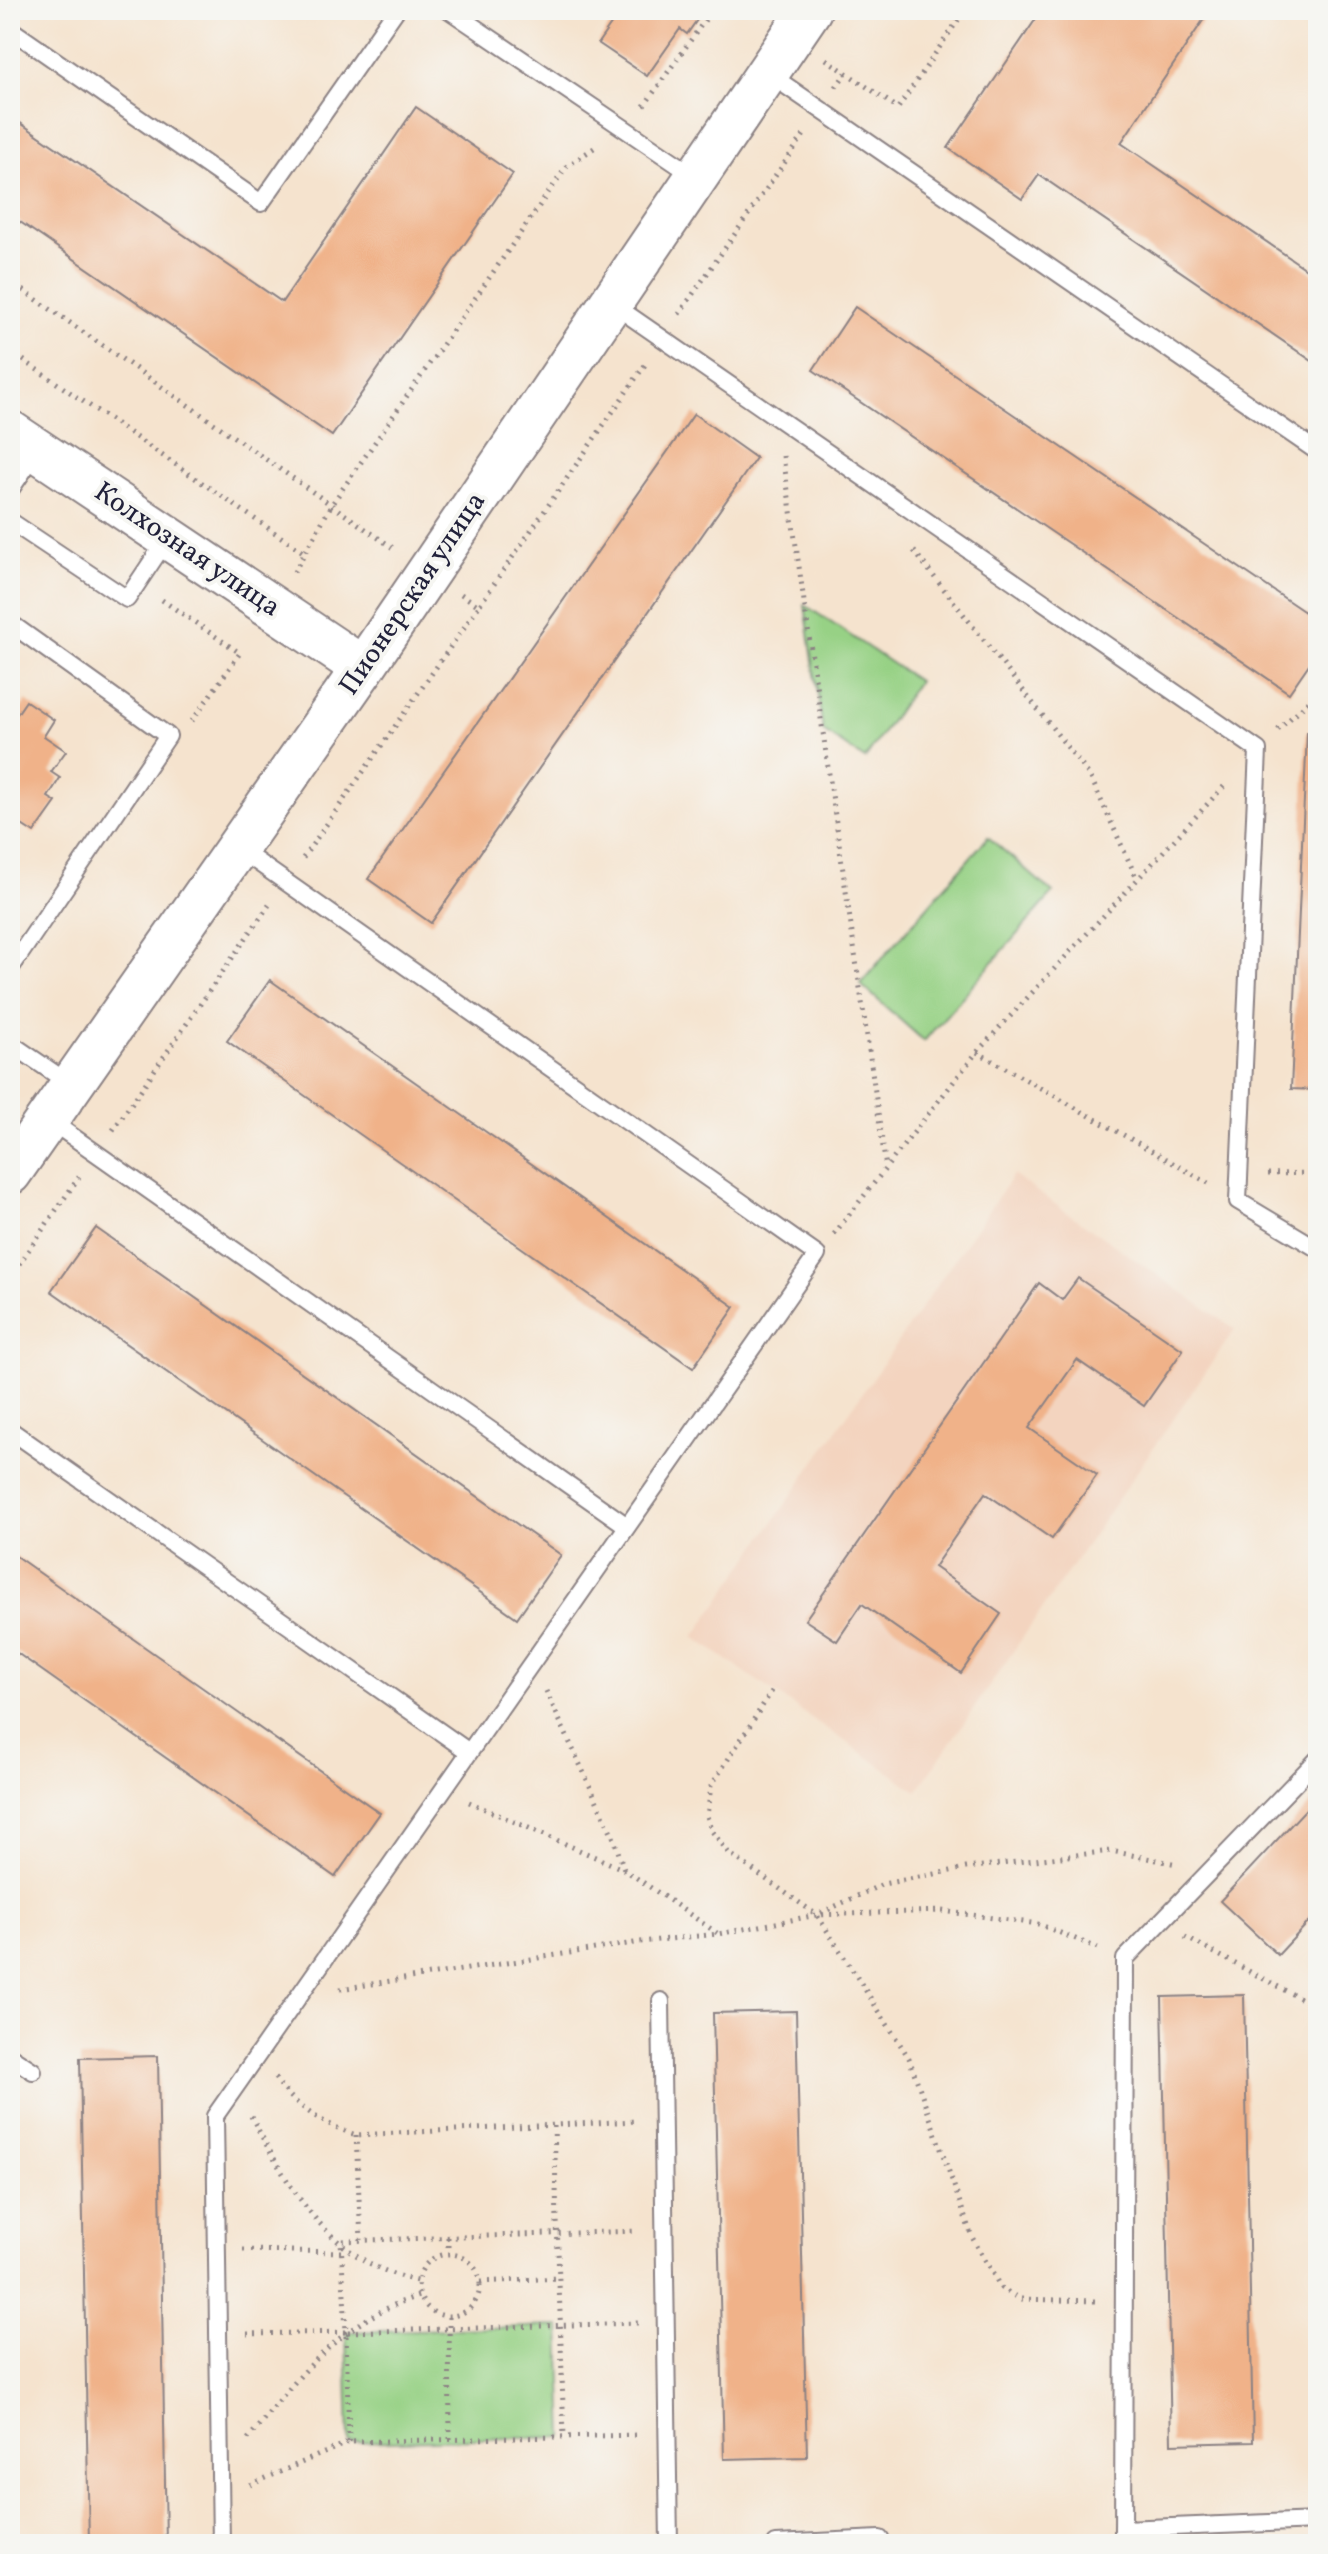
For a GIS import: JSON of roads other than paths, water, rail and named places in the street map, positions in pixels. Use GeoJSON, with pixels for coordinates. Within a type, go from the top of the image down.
{"type":"FeatureCollection","features":[{"type":"Feature","properties":{"kind":"street","name":"Пионерская улица"},"geometry":{"type":"LineString","coordinates":[[10,1173],[235,846],[363,668],[810,10]]}},
{"type":"Feature","properties":{"kind":"street","name":"Колхозная улица"},"geometry":{"type":"LineString","coordinates":[[24,441],[363,668]]}},
{"type":"Feature","properties":{"kind":"lane"},"geometry":{"type":"LineString","coordinates":[[10,29],[261,203],[396,10]]}},
{"type":"Feature","properties":{"kind":"lane"},"geometry":{"type":"LineString","coordinates":[[449,10],[697,177]]}},
{"type":"Feature","properties":{"kind":"lane"},"geometry":{"type":"LineString","coordinates":[[768,73],[1318,452]]}},
{"type":"Feature","properties":{"kind":"lane"},"geometry":{"type":"LineString","coordinates":[[611,303],[1258,750],[1238,1201],[1318,1249]]}},
{"type":"Feature","properties":{"kind":"lane"},"geometry":{"type":"LineString","coordinates":[[10,490],[24,441]]}},
{"type":"Feature","properties":{"kind":"lane"},"geometry":{"type":"LineString","coordinates":[[10,521],[127,599],[168,538]]}},
{"type":"Feature","properties":{"kind":"lane"},"geometry":{"type":"LineString","coordinates":[[10,623],[168,736],[10,969]]}},
{"type":"Feature","properties":{"kind":"lane"},"geometry":{"type":"LineString","coordinates":[[221,2544],[215,2116],[817,1255],[235,846]]}},
{"type":"Feature","properties":{"kind":"lane"},"geometry":{"type":"LineString","coordinates":[[10,1043],[72,1085]]}},
{"type":"Feature","properties":{"kind":"lane"},"geometry":{"type":"LineString","coordinates":[[47,1119],[627,1526]]}},
{"type":"Feature","properties":{"kind":"lane"},"geometry":{"type":"LineString","coordinates":[[10,1430],[469,1752]]}},
{"type":"Feature","properties":{"kind":"lane"},"geometry":{"type":"LineString","coordinates":[[1318,1759],[1125,1959],[1121,2302],[1123,2536],[1318,2521]]}},
{"type":"Feature","properties":{"kind":"lane"},"geometry":{"type":"LineString","coordinates":[[661,2001],[669,2544]]}},
{"type":"Feature","properties":{"kind":"lane"},"geometry":{"type":"LineString","coordinates":[[10,2056],[33,2071]]}},
{"type":"Feature","properties":{"kind":"lane"},"geometry":{"type":"LineString","coordinates":[[776,2544],[880,2539],[880,2544]]}}]}
